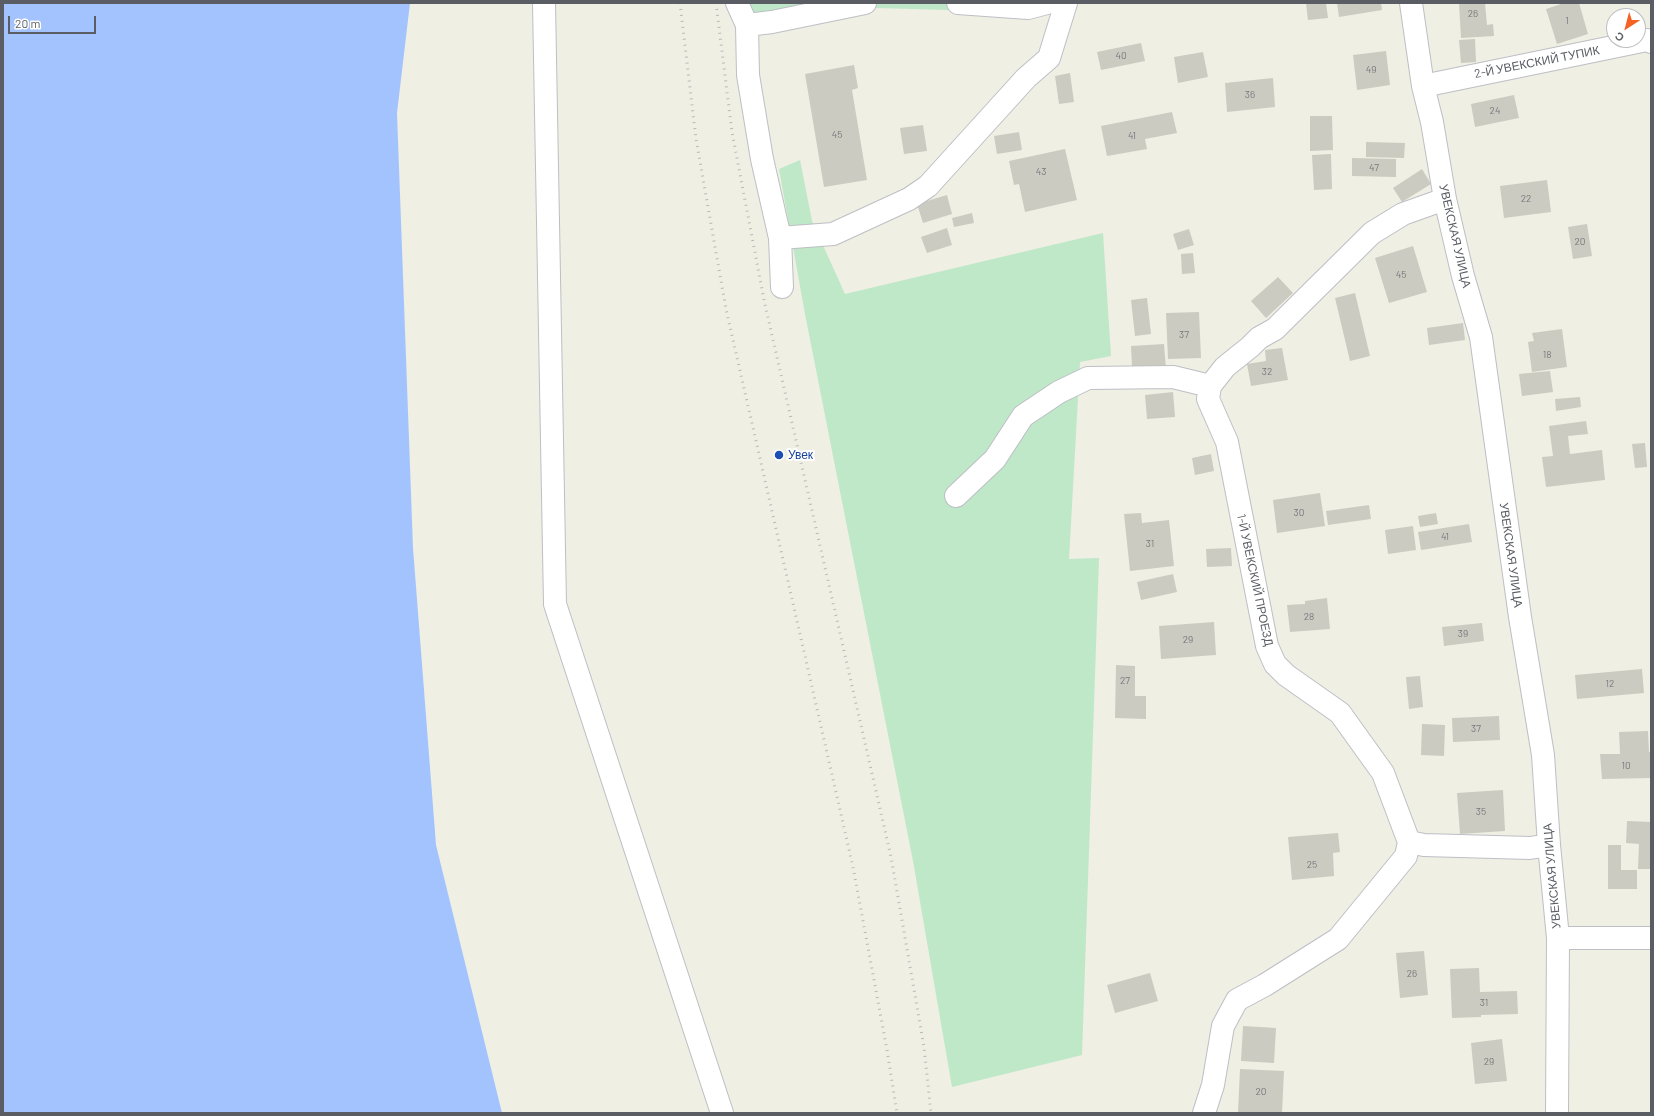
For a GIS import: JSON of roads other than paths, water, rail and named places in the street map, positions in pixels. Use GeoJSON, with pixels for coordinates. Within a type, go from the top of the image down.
{"type":"FeatureCollection","features":[{"type":"Feature","properties":{"kind":"street"},"geometry":{"type":"LineString","coordinates":[[544,3],[555,604],[722,1113]]}},
{"type":"Feature","properties":{"kind":"street"},"geometry":{"type":"LineString","coordinates":[[737,3],[747,25],[748,75],[762,159],[780,238],[782,287]]}},
{"type":"Feature","properties":{"kind":"street"},"geometry":{"type":"LineString","coordinates":[[747,25],[772,22],[865,3]]}},
{"type":"Feature","properties":{"kind":"street"},"geometry":{"type":"LineString","coordinates":[[958,3],[1028,8],[1047,3]]}},
{"type":"Feature","properties":{"kind":"street"},"geometry":{"type":"LineString","coordinates":[[780,238],[833,234],[909,199],[928,186],[1026,78],[1049,58],[1066,3]]}},
{"type":"Feature","properties":{"kind":"street","name":"УВЕКСКАЯ УЛИЦА"},"geometry":{"type":"LineString","coordinates":[[1411,3],[1423,86],[1432,122],[1445,199],[1463,276],[1481,337],[1520,616],[1543,755],[1549,845],[1558,938],[1557,1113]]}},
{"type":"Feature","properties":{"kind":"street","name":"2-Й УВЕКСКИЙ ТУПИК"},"geometry":{"type":"LineString","coordinates":[[1423,86],[1647,40],[1651,42]]}},
{"type":"Feature","properties":{"kind":"street"},"geometry":{"type":"LineString","coordinates":[[956,496],[995,459],[1023,416],[1059,392],[1088,378],[1173,377],[1210,386],[1225,368],[1259,338],[1275,329],[1372,233],[1403,214],[1445,199]]}},
{"type":"Feature","properties":{"kind":"street","name":"1-Й УВЕКСКИЙ ПРОЕЗД"},"geometry":{"type":"LineString","coordinates":[[1210,386],[1208,399],[1227,442],[1267,646],[1275,664],[1286,675],[1340,713],[1383,773],[1409,842]]}},
{"type":"Feature","properties":{"kind":"street"},"geometry":{"type":"LineString","coordinates":[[1204,1113],[1213,1085],[1222,1026],[1237,1000],[1265,985],[1338,939],[1406,856],[1409,842],[1424,845],[1530,848],[1549,845]]}},
{"type":"Feature","properties":{"kind":"street"},"geometry":{"type":"LineString","coordinates":[[1558,938],[1651,938]]}},
{"type":"Feature","properties":{"kind":"water"},"geometry":{"type":"Polygon","coordinates":[[[3,3],[410,3],[397,113],[413,548],[436,845],[502,1113],[3,1113],[3,3]]]}},
{"type":"Feature","properties":{"kind":"railway"},"geometry":{"type":"LineString","coordinates":[[680,3],[696,139],[726,309],[853,867],[887,1050],[897,1113]]}},
{"type":"Feature","properties":{"kind":"railway"},"geometry":{"type":"LineString","coordinates":[[716,3],[732,132],[764,300],[891,857],[924,1047],[931,1113]]}},
{"type":"Feature","properties":{"kind":"place","name":"Увек"},"geometry":{"type":"Point","coordinates":[779,455]}}]}
